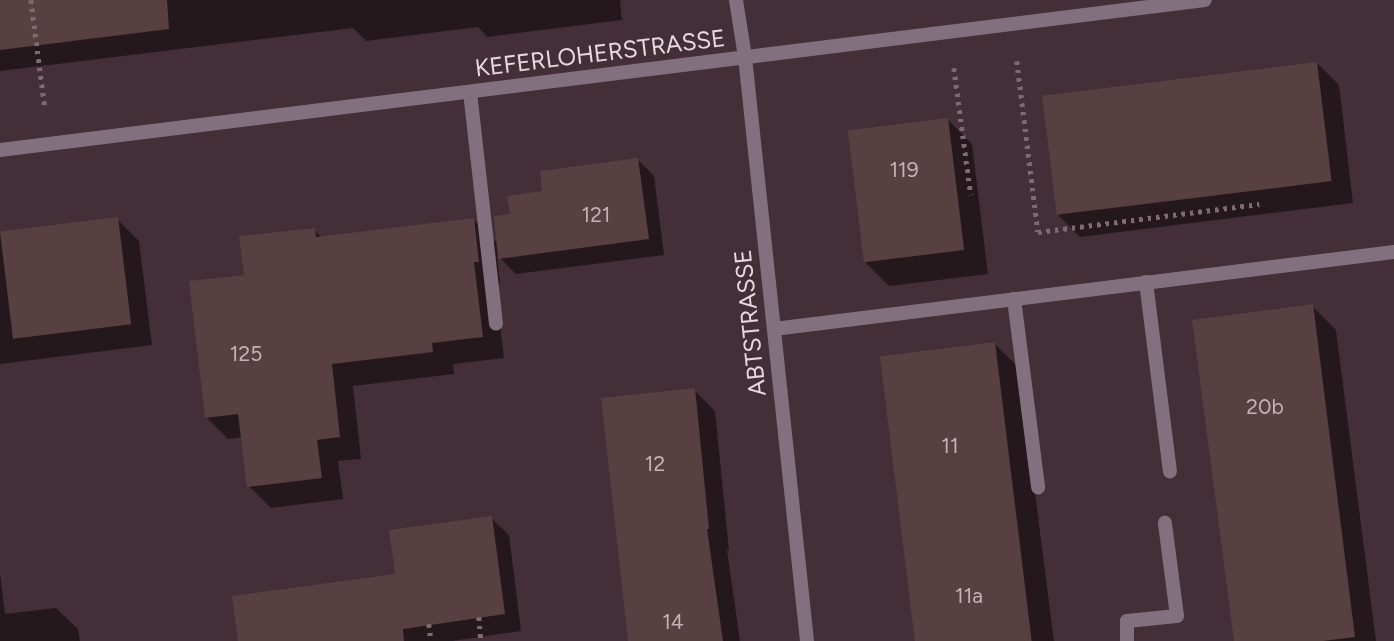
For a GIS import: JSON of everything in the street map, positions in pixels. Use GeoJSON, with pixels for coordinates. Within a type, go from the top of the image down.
{"type":"FeatureCollection","features":[{"type":"Feature","properties":{"kind":"street","name":"ABTSTRASSE"},"geometry":{"type":"LineString","coordinates":[[736,0],[745,57],[807,641]]}},
{"type":"Feature","properties":{"kind":"street","name":"KEFERLOHERSTRASSE"},"geometry":{"type":"LineString","coordinates":[[0,150],[1205,0]]}},
{"type":"Feature","properties":{"kind":"street"},"geometry":{"type":"LineString","coordinates":[[470,92],[496,324]]}},
{"type":"Feature","properties":{"kind":"street"},"geometry":{"type":"LineString","coordinates":[[774,329],[1394,252]]}},
{"type":"Feature","properties":{"kind":"street"},"geometry":{"type":"LineString","coordinates":[[1146,282],[1170,471]]}},
{"type":"Feature","properties":{"kind":"street"},"geometry":{"type":"LineString","coordinates":[[1014,299],[1038,487]]}},
{"type":"Feature","properties":{"kind":"street"},"geometry":{"type":"LineString","coordinates":[[1127,641],[1127,621],[1177,617],[1165,523]]}},
{"type":"Feature","properties":{"kind":"path"},"geometry":{"type":"LineString","coordinates":[[31,0],[50,144]]}},
{"type":"Feature","properties":{"kind":"path"},"geometry":{"type":"LineString","coordinates":[[1012,24],[1038,232],[1259,204]]}},
{"type":"Feature","properties":{"kind":"path"},"geometry":{"type":"LineString","coordinates":[[949,32],[971,195]]}},
{"type":"Feature","properties":{"kind":"path"},"geometry":{"type":"LineString","coordinates":[[478,617],[481,641]]}},
{"type":"Feature","properties":{"kind":"path"},"geometry":{"type":"LineString","coordinates":[[429,624],[432,641]]}},
{"type":"Feature","properties":{"kind":"building"},"geometry":{"type":"Polygon","coordinates":[[[0,0],[167,0],[169,29],[0,50],[0,0]]]}},
{"type":"Feature","properties":{"kind":"building"},"geometry":{"type":"Polygon","coordinates":[[[1317,62],[1332,181],[1057,215],[1042,96],[1317,62]]]}},
{"type":"Feature","properties":{"kind":"building"},"geometry":{"type":"Polygon","coordinates":[[[948,118],[964,250],[864,262],[848,130],[948,118]]]}},
{"type":"Feature","properties":{"kind":"building"},"geometry":{"type":"Polygon","coordinates":[[[638,158],[649,239],[498,259],[494,216],[510,214],[507,196],[542,191],[540,171],[638,158]]]}},
{"type":"Feature","properties":{"kind":"building"},"geometry":{"type":"Polygon","coordinates":[[[118,217],[131,324],[13,339],[0,231],[118,217]]]}},
{"type":"Feature","properties":{"kind":"building"},"geometry":{"type":"Polygon","coordinates":[[[474,218],[479,262],[474,262],[483,337],[432,343],[433,352],[332,364],[340,437],[317,440],[322,478],[247,487],[238,414],[205,418],[189,281],[244,275],[239,236],[315,228],[316,237],[474,218]]]}},
{"type":"Feature","properties":{"kind":"building"},"geometry":{"type":"Polygon","coordinates":[[[1313,304],[1355,637],[1323,641],[1234,641],[1192,320],[1313,304]]]}},
{"type":"Feature","properties":{"kind":"building"},"geometry":{"type":"Polygon","coordinates":[[[995,342],[1032,641],[915,641],[880,356],[995,342]]]}},
{"type":"Feature","properties":{"kind":"building"},"geometry":{"type":"Polygon","coordinates":[[[695,388],[707,529],[723,641],[628,641],[601,398],[695,388]]]}},
{"type":"Feature","properties":{"kind":"building"},"geometry":{"type":"Polygon","coordinates":[[[492,516],[505,614],[403,629],[404,641],[238,641],[232,596],[395,574],[389,530],[492,516]]]}}]}
